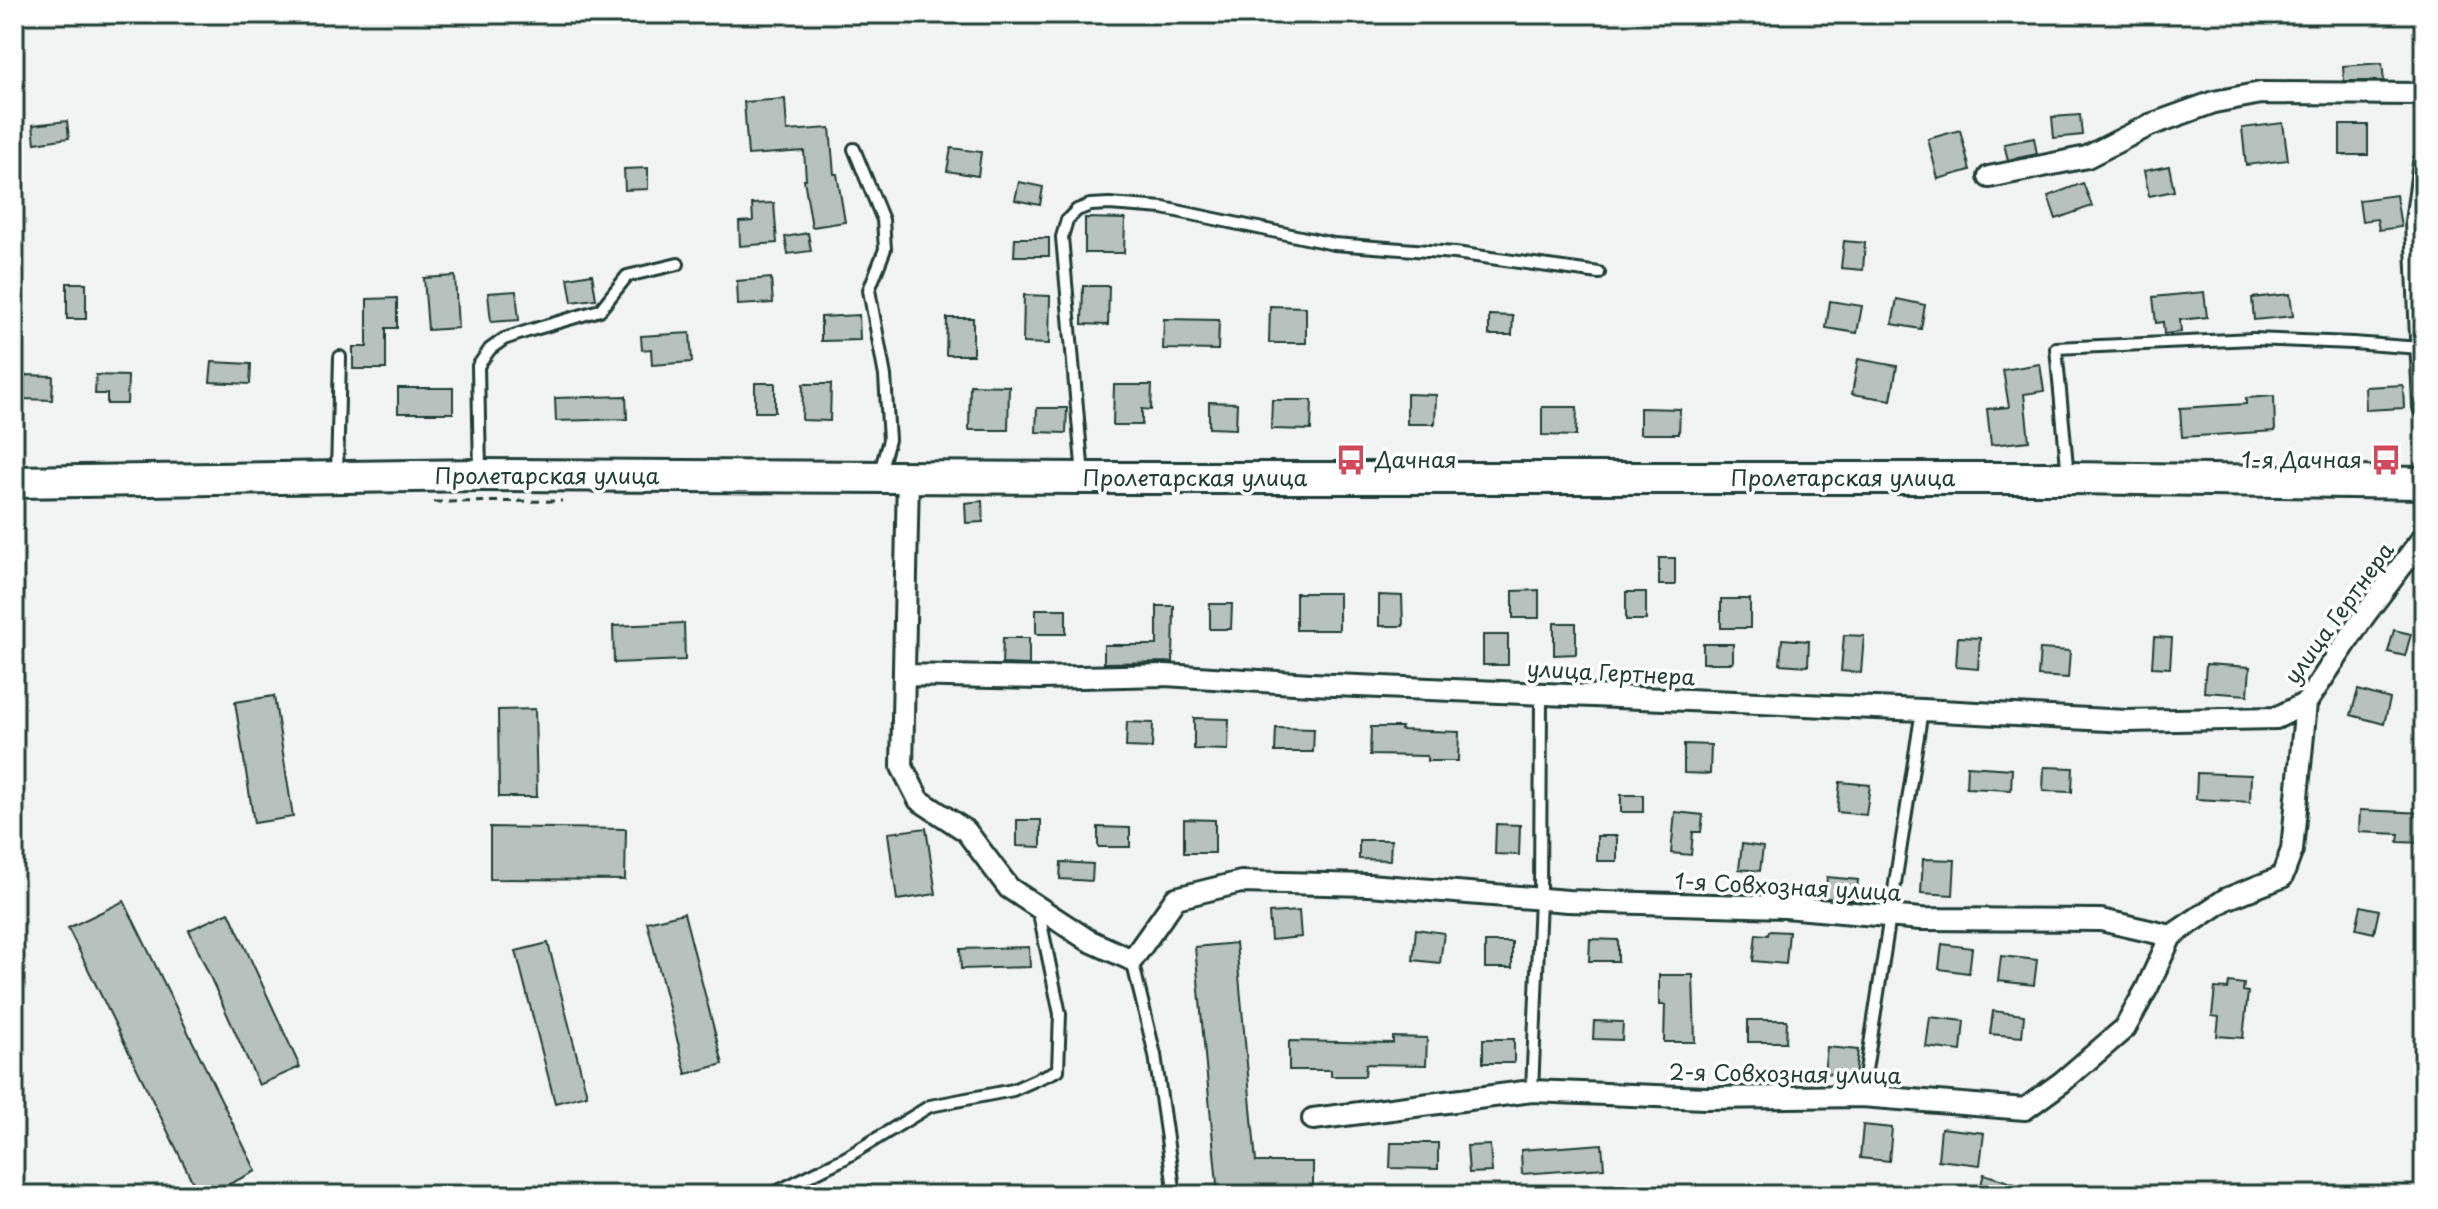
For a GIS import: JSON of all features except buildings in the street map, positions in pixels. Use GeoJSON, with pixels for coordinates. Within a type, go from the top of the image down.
{"type":"FeatureCollection","features":[{"type":"Feature","properties":{"kind":"main road","name":"Пролетарская улица"},"geometry":{"type":"LineString","coordinates":[[14,482],[480,475],[2068,478],[2424,483]]}},
{"type":"Feature","properties":{"kind":"street"},"geometry":{"type":"LineString","coordinates":[[1989,177],[2087,157],[2150,125],[2214,102],[2249,95],[2328,92],[2424,94]]}},
{"type":"Feature","properties":{"kind":"street"},"geometry":{"type":"LineString","coordinates":[[2424,163],[2416,222],[2424,407]]}},
{"type":"Feature","properties":{"kind":"street"},"geometry":{"type":"LineString","coordinates":[[894,476],[904,675],[902,767],[919,800],[966,831],[1009,888],[1088,940],[1132,960]]}},
{"type":"Feature","properties":{"kind":"street","name":"улица Гертнера"},"geometry":{"type":"LineString","coordinates":[[904,675],[1039,678],[1165,675],[2126,721],[2276,718],[2306,703],[2364,616],[2424,536]]}},
{"type":"Feature","properties":{"kind":"street"},"geometry":{"type":"LineString","coordinates":[[2171,936],[2226,899],[2282,877],[2292,850],[2306,703]]}},
{"type":"Feature","properties":{"kind":"street","name":"1-я Совхозная улица"},"geometry":{"type":"LineString","coordinates":[[1132,960],[1176,898],[1241,882],[1369,885],[1540,899],[1785,907],[1921,919],[2101,920],[2171,936]]}},
{"type":"Feature","properties":{"kind":"street","name":"2-я Совхозная улица"},"geometry":{"type":"LineString","coordinates":[[1313,1119],[1532,1091],[1705,1098],[1862,1096],[2025,1109],[2125,1028],[2171,936]]}},
{"type":"Feature","properties":{"kind":"lane"},"geometry":{"type":"LineString","coordinates":[[854,149],[883,220],[885,249],[869,290],[885,376],[894,476]]}},
{"type":"Feature","properties":{"kind":"lane"},"geometry":{"type":"LineString","coordinates":[[1083,478],[1062,237],[1067,220],[1077,210],[1090,205],[1109,204],[1163,208],[1334,244],[1455,253],[1599,273]]}},
{"type":"Feature","properties":{"kind":"lane"},"geometry":{"type":"LineString","coordinates":[[480,475],[478,366],[490,349],[504,339],[600,310],[627,276],[678,264]]}},
{"type":"Feature","properties":{"kind":"lane"},"geometry":{"type":"LineString","coordinates":[[2068,478],[2056,348],[2253,339],[2420,348]]}},
{"type":"Feature","properties":{"kind":"lane"},"geometry":{"type":"LineString","coordinates":[[337,476],[340,357]]}},
{"type":"Feature","properties":{"kind":"lane"},"geometry":{"type":"LineString","coordinates":[[1532,1091],[1540,899],[1541,694]]}},
{"type":"Feature","properties":{"kind":"lane"},"geometry":{"type":"LineString","coordinates":[[1862,1096],[1922,710]]}},
{"type":"Feature","properties":{"kind":"lane"},"geometry":{"type":"LineString","coordinates":[[770,1195],[845,1158],[930,1106],[1013,1090],[1058,1070],[1060,1014],[1037,907]]}},
{"type":"Feature","properties":{"kind":"lane"},"geometry":{"type":"LineString","coordinates":[[1132,960],[1155,1055],[1175,1195]]}},
{"type":"Feature","properties":{"kind":"place","name":"Дачная"},"geometry":{"type":"Point","coordinates":[1351,460]}},
{"type":"Feature","properties":{"kind":"place","name":"1-я Дачная"},"geometry":{"type":"Point","coordinates":[2386,460]}}]}
